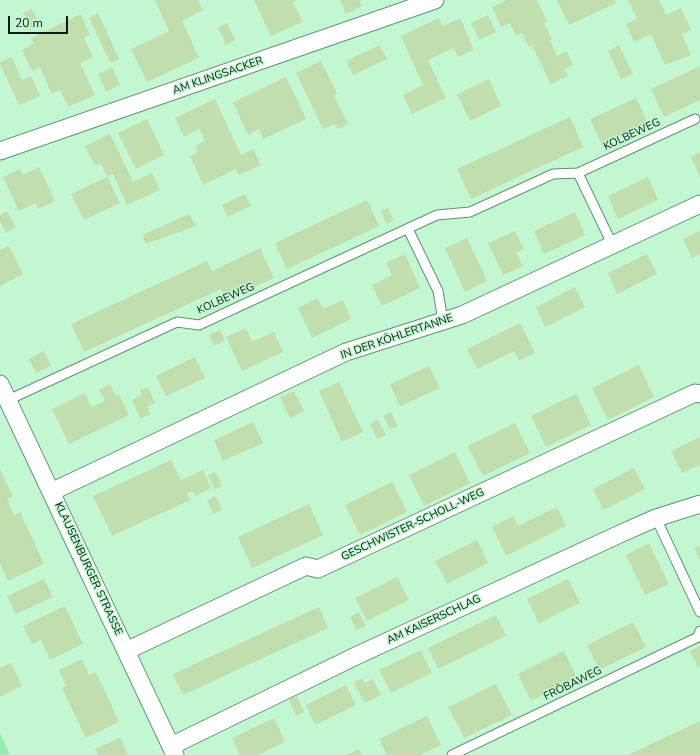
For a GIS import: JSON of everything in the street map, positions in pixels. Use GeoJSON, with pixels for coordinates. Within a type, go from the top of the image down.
{"type":"FeatureCollection","features":[{"type":"Feature","properties":{"kind":"street","name":"AM KLINGSACKER"},"geometry":{"type":"LineString","coordinates":[[0,152],[435,0]]}},
{"type":"Feature","properties":{"kind":"street","name":"IN DER KÖHLERTANNE"},"geometry":{"type":"LineString","coordinates":[[51,492],[346,352],[462,315],[613,246],[700,204]]}},
{"type":"Feature","properties":{"kind":"street","name":"KLAUSENBURGER STRASSE"},"geometry":{"type":"LineString","coordinates":[[0,384],[173,750]]}},
{"type":"Feature","properties":{"kind":"street","name":"GESCHWISTER-SCHOLL-WEG"},"geometry":{"type":"LineString","coordinates":[[126,651],[306,566],[318,569],[695,393],[700,394]]}},
{"type":"Feature","properties":{"kind":"street","name":"AM KAISERSCHLAG"},"geometry":{"type":"LineString","coordinates":[[173,750],[358,655],[656,518],[700,504]]}},
{"type":"Feature","properties":{"kind":"lane","name":"KOLBEWEG"},"geometry":{"type":"LineString","coordinates":[[8,400],[177,322],[199,325],[438,215],[470,212],[553,174],[578,173],[695,119]]}},
{"type":"Feature","properties":{"kind":"lane"},"geometry":{"type":"LineString","coordinates":[[578,173],[613,246]]}},
{"type":"Feature","properties":{"kind":"lane"},"geometry":{"type":"LineString","coordinates":[[408,229],[438,291],[443,321]]}},
{"type":"Feature","properties":{"kind":"lane"},"geometry":{"type":"LineString","coordinates":[[656,518],[700,612]]}},
{"type":"Feature","properties":{"kind":"lane","name":"FRÖBAWEG"},"geometry":{"type":"LineString","coordinates":[[452,755],[698,637],[700,631]]}},
{"type":"Feature","properties":{"kind":"green space"},"geometry":{"type":"Polygon","coordinates":[[[0,733],[10,755],[0,755],[0,733]]]}},
{"type":"Feature","properties":{"kind":"building"},"geometry":{"type":"Polygon","coordinates":[[[155,0],[198,0],[203,10],[182,21],[199,58],[147,82],[131,49],[169,31],[155,0]]]}},
{"type":"Feature","properties":{"kind":"building"},"geometry":{"type":"Polygon","coordinates":[[[254,0],[298,0],[293,2],[303,22],[271,36],[254,0]]]}},
{"type":"Feature","properties":{"kind":"building"},"geometry":{"type":"Polygon","coordinates":[[[340,0],[359,0],[362,6],[346,14],[340,0]]]}},
{"type":"Feature","properties":{"kind":"building"},"geometry":{"type":"Polygon","coordinates":[[[507,0],[537,0],[547,21],[544,23],[552,39],[550,40],[557,56],[567,51],[573,65],[565,69],[568,76],[551,84],[532,45],[529,47],[522,33],[516,36],[510,23],[501,27],[492,7],[507,0]]]}},
{"type":"Feature","properties":{"kind":"building"},"geometry":{"type":"Polygon","coordinates":[[[557,0],[614,0],[616,3],[569,25],[557,0]]]}},
{"type":"Feature","properties":{"kind":"building"},"geometry":{"type":"Polygon","coordinates":[[[628,0],[659,0],[666,15],[681,8],[691,30],[682,34],[691,55],[665,65],[651,34],[634,42],[626,24],[637,19],[628,0]]]}},
{"type":"Feature","properties":{"kind":"building"},"geometry":{"type":"Polygon","coordinates":[[[32,9],[39,24],[31,28],[23,13],[32,9]]]}},
{"type":"Feature","properties":{"kind":"building"},"geometry":{"type":"Polygon","coordinates":[[[98,13],[119,59],[110,63],[89,18],[98,13]]]}},
{"type":"Feature","properties":{"kind":"building"},"geometry":{"type":"Polygon","coordinates":[[[81,14],[90,35],[84,38],[93,57],[80,63],[95,95],[68,107],[60,90],[52,94],[40,67],[32,71],[22,50],[34,44],[31,38],[81,14]]]}},
{"type":"Feature","properties":{"kind":"building"},"geometry":{"type":"Polygon","coordinates":[[[488,15],[496,32],[479,40],[471,23],[488,15]]]}},
{"type":"Feature","properties":{"kind":"building"},"geometry":{"type":"Polygon","coordinates":[[[439,18],[443,26],[460,18],[474,50],[458,57],[453,48],[428,60],[446,98],[412,114],[403,95],[423,85],[401,36],[439,18]]]}},
{"type":"Feature","properties":{"kind":"building"},"geometry":{"type":"Polygon","coordinates":[[[227,23],[235,40],[226,45],[218,27],[227,23]]]}},
{"type":"Feature","properties":{"kind":"building"},"geometry":{"type":"Polygon","coordinates":[[[380,45],[387,59],[353,75],[346,61],[380,45]]]}},
{"type":"Feature","properties":{"kind":"building"},"geometry":{"type":"Polygon","coordinates":[[[619,45],[633,74],[621,79],[608,51],[619,45]]]}},
{"type":"Feature","properties":{"kind":"building"},"geometry":{"type":"Polygon","coordinates":[[[12,57],[22,80],[31,76],[40,96],[19,105],[0,64],[0,62],[12,57]]]}},
{"type":"Feature","properties":{"kind":"building"},"geometry":{"type":"Polygon","coordinates":[[[321,61],[337,94],[334,96],[348,124],[338,129],[335,124],[323,129],[296,73],[321,61]]]}},
{"type":"Feature","properties":{"kind":"building"},"geometry":{"type":"Polygon","coordinates":[[[700,66],[700,100],[664,117],[651,89],[700,66]]]}},
{"type":"Feature","properties":{"kind":"building"},"geometry":{"type":"Polygon","coordinates":[[[112,67],[120,85],[106,92],[98,74],[112,67]]]}},
{"type":"Feature","properties":{"kind":"building"},"geometry":{"type":"Polygon","coordinates":[[[286,77],[306,119],[263,139],[259,129],[248,135],[233,102],[286,77]]]}},
{"type":"Feature","properties":{"kind":"building"},"geometry":{"type":"Polygon","coordinates":[[[489,79],[501,106],[470,121],[457,94],[489,79]]]}},
{"type":"Feature","properties":{"kind":"building"},"geometry":{"type":"Polygon","coordinates":[[[636,98],[648,123],[602,145],[590,119],[636,98]]]}},
{"type":"Feature","properties":{"kind":"building"},"geometry":{"type":"Polygon","coordinates":[[[215,99],[241,155],[253,149],[261,165],[239,175],[236,169],[203,185],[190,156],[198,152],[195,146],[205,141],[199,129],[184,137],[175,118],[215,99]]]}},
{"type":"Feature","properties":{"kind":"building"},"geometry":{"type":"Polygon","coordinates":[[[570,117],[583,147],[471,199],[457,169],[570,117]]]}},
{"type":"Feature","properties":{"kind":"building"},"geometry":{"type":"Polygon","coordinates":[[[147,119],[164,155],[136,169],[118,133],[147,119]]]}},
{"type":"Feature","properties":{"kind":"building"},"geometry":{"type":"Polygon","coordinates":[[[110,134],[133,182],[152,173],[160,190],[127,205],[113,174],[107,177],[101,163],[95,166],[85,146],[110,134]]]}},
{"type":"Feature","properties":{"kind":"building"},"geometry":{"type":"Polygon","coordinates":[[[700,152],[700,177],[691,157],[700,152]]]}},
{"type":"Feature","properties":{"kind":"building"},"geometry":{"type":"Polygon","coordinates":[[[39,167],[55,201],[38,209],[36,203],[19,211],[3,177],[20,169],[23,175],[39,167]]]}},
{"type":"Feature","properties":{"kind":"building"},"geometry":{"type":"Polygon","coordinates":[[[107,177],[120,203],[84,220],[71,194],[107,177]]]}},
{"type":"Feature","properties":{"kind":"building"},"geometry":{"type":"Polygon","coordinates":[[[648,177],[658,200],[618,219],[608,196],[648,177]]]}},
{"type":"Feature","properties":{"kind":"building"},"geometry":{"type":"Polygon","coordinates":[[[245,194],[251,206],[227,217],[222,205],[245,194]]]}},
{"type":"Feature","properties":{"kind":"building"},"geometry":{"type":"Polygon","coordinates":[[[367,200],[379,226],[287,269],[275,243],[367,200]]]}},
{"type":"Feature","properties":{"kind":"building"},"geometry":{"type":"Polygon","coordinates":[[[388,208],[394,220],[387,224],[381,211],[388,208]]]}},
{"type":"Feature","properties":{"kind":"building"},"geometry":{"type":"Polygon","coordinates":[[[7,211],[16,227],[6,233],[0,221],[0,215],[7,211]]]}},
{"type":"Feature","properties":{"kind":"building"},"geometry":{"type":"Polygon","coordinates":[[[575,212],[585,235],[544,254],[534,231],[575,212]]]}},
{"type":"Feature","properties":{"kind":"building"},"geometry":{"type":"Polygon","coordinates":[[[189,214],[196,226],[146,244],[142,235],[189,214]]]}},
{"type":"Feature","properties":{"kind":"building"},"geometry":{"type":"Polygon","coordinates":[[[515,231],[524,249],[516,252],[523,266],[503,275],[488,243],[515,231]]]}},
{"type":"Feature","properties":{"kind":"building"},"geometry":{"type":"Polygon","coordinates":[[[700,231],[700,254],[692,258],[683,239],[700,231]]]}},
{"type":"Feature","properties":{"kind":"building"},"geometry":{"type":"Polygon","coordinates":[[[467,238],[487,281],[465,292],[445,248],[467,238]]]}},
{"type":"Feature","properties":{"kind":"building"},"geometry":{"type":"Polygon","coordinates":[[[9,246],[23,274],[0,286],[0,250],[9,246]]]}},
{"type":"Feature","properties":{"kind":"building"},"geometry":{"type":"Polygon","coordinates":[[[260,248],[274,278],[226,300],[221,289],[84,352],[71,324],[207,261],[212,271],[260,248]]]}},
{"type":"Feature","properties":{"kind":"building"},"geometry":{"type":"Polygon","coordinates":[[[405,254],[420,288],[382,306],[372,285],[392,275],[386,263],[405,254]]]}},
{"type":"Feature","properties":{"kind":"building"},"geometry":{"type":"Polygon","coordinates":[[[647,254],[657,274],[617,294],[608,273],[647,254]]]}},
{"type":"Feature","properties":{"kind":"building"},"geometry":{"type":"Polygon","coordinates":[[[575,287],[585,307],[545,327],[536,307],[575,287]]]}},
{"type":"Feature","properties":{"kind":"building"},"geometry":{"type":"Polygon","coordinates":[[[318,298],[323,309],[343,300],[351,319],[312,338],[298,308],[318,298]]]}},
{"type":"Feature","properties":{"kind":"building"},"geometry":{"type":"Polygon","coordinates":[[[520,323],[535,353],[519,361],[514,351],[477,369],[467,349],[520,323]]]}},
{"type":"Feature","properties":{"kind":"building"},"geometry":{"type":"Polygon","coordinates":[[[246,328],[252,342],[274,332],[283,352],[242,371],[226,337],[246,328]]]}},
{"type":"Feature","properties":{"kind":"building"},"geometry":{"type":"Polygon","coordinates":[[[220,330],[225,341],[214,346],[209,335],[220,330]]]}},
{"type":"Feature","properties":{"kind":"building"},"geometry":{"type":"Polygon","coordinates":[[[44,351],[51,366],[36,373],[29,359],[44,351]]]}},
{"type":"Feature","properties":{"kind":"building"},"geometry":{"type":"Polygon","coordinates":[[[195,357],[205,378],[166,396],[156,376],[195,357]]]}},
{"type":"Feature","properties":{"kind":"building"},"geometry":{"type":"Polygon","coordinates":[[[639,365],[654,397],[608,420],[592,388],[639,365]]]}},
{"type":"Feature","properties":{"kind":"building"},"geometry":{"type":"Polygon","coordinates":[[[429,366],[440,388],[400,406],[390,384],[429,366]]]}},
{"type":"Feature","properties":{"kind":"building"},"geometry":{"type":"Polygon","coordinates":[[[339,382],[363,432],[342,442],[319,391],[339,382]]]}},
{"type":"Feature","properties":{"kind":"building"},"geometry":{"type":"Polygon","coordinates":[[[110,384],[116,396],[119,394],[129,415],[69,444],[52,409],[85,393],[91,407],[105,401],[99,390],[110,384]]]}},
{"type":"Feature","properties":{"kind":"building"},"geometry":{"type":"Polygon","coordinates":[[[148,387],[155,403],[147,407],[151,414],[140,419],[132,400],[142,395],[140,390],[148,387]]]}},
{"type":"Feature","properties":{"kind":"building"},"geometry":{"type":"Polygon","coordinates":[[[294,391],[304,411],[290,418],[280,397],[294,391]]]}},
{"type":"Feature","properties":{"kind":"building"},"geometry":{"type":"Polygon","coordinates":[[[576,394],[591,425],[546,447],[531,416],[576,394]]]}},
{"type":"Feature","properties":{"kind":"building"},"geometry":{"type":"Polygon","coordinates":[[[391,412],[398,426],[390,430],[383,416],[391,412]]]}},
{"type":"Feature","properties":{"kind":"building"},"geometry":{"type":"Polygon","coordinates":[[[378,420],[386,435],[377,439],[370,424],[378,420]]]}},
{"type":"Feature","properties":{"kind":"building"},"geometry":{"type":"Polygon","coordinates":[[[253,422],[263,443],[223,461],[214,440],[253,422]]]}},
{"type":"Feature","properties":{"kind":"building"},"geometry":{"type":"Polygon","coordinates":[[[515,423],[530,453],[483,476],[468,446],[515,423]]]}},
{"type":"Feature","properties":{"kind":"building"},"geometry":{"type":"Polygon","coordinates":[[[700,437],[700,465],[682,473],[671,451],[700,437]]]}},
{"type":"Feature","properties":{"kind":"building"},"geometry":{"type":"Polygon","coordinates":[[[455,452],[470,483],[424,506],[409,475],[455,452]]]}},
{"type":"Feature","properties":{"kind":"building"},"geometry":{"type":"Polygon","coordinates":[[[171,460],[181,480],[203,470],[211,488],[195,496],[193,491],[187,493],[190,500],[112,536],[93,496],[171,460]]]}},
{"type":"Feature","properties":{"kind":"building"},"geometry":{"type":"Polygon","coordinates":[[[634,468],[645,489],[603,510],[593,489],[634,468]]]}},
{"type":"Feature","properties":{"kind":"building"},"geometry":{"type":"Polygon","coordinates":[[[0,469],[13,496],[7,499],[14,515],[20,512],[44,564],[8,581],[0,563],[0,469]]]}},
{"type":"Feature","properties":{"kind":"building"},"geometry":{"type":"Polygon","coordinates":[[[215,472],[222,486],[215,490],[208,475],[215,472]]]}},
{"type":"Feature","properties":{"kind":"building"},"geometry":{"type":"Polygon","coordinates":[[[392,482],[407,512],[360,535],[345,505],[392,482]]]}},
{"type":"Feature","properties":{"kind":"building"},"geometry":{"type":"Polygon","coordinates":[[[215,496],[222,510],[213,514],[207,500],[215,496]]]}},
{"type":"Feature","properties":{"kind":"building"},"geometry":{"type":"Polygon","coordinates":[[[309,504],[323,535],[252,568],[238,537],[309,504]]]}},
{"type":"Feature","properties":{"kind":"building"},"geometry":{"type":"Polygon","coordinates":[[[557,507],[566,526],[506,556],[492,527],[513,516],[518,526],[557,507]]]}},
{"type":"Feature","properties":{"kind":"building"},"geometry":{"type":"Polygon","coordinates":[[[477,540],[488,563],[447,584],[435,561],[477,540]]]}},
{"type":"Feature","properties":{"kind":"building"},"geometry":{"type":"Polygon","coordinates":[[[649,543],[669,584],[645,595],[626,555],[649,543]]]}},
{"type":"Feature","properties":{"kind":"building"},"geometry":{"type":"Polygon","coordinates":[[[700,546],[700,560],[694,548],[700,546]]]}},
{"type":"Feature","properties":{"kind":"building"},"geometry":{"type":"Polygon","coordinates":[[[397,577],[409,600],[367,621],[355,598],[397,577]]]}},
{"type":"Feature","properties":{"kind":"building"},"geometry":{"type":"Polygon","coordinates":[[[44,579],[53,597],[16,614],[7,596],[44,579]]]}},
{"type":"Feature","properties":{"kind":"building"},"geometry":{"type":"Polygon","coordinates":[[[568,579],[580,603],[539,623],[527,599],[568,579]]]}},
{"type":"Feature","properties":{"kind":"building"},"geometry":{"type":"Polygon","coordinates":[[[65,606],[83,644],[50,660],[41,640],[32,644],[23,626],[65,606]]]}},
{"type":"Feature","properties":{"kind":"building"},"geometry":{"type":"Polygon","coordinates":[[[319,607],[328,628],[183,695],[173,674],[319,607]]]}},
{"type":"Feature","properties":{"kind":"building"},"geometry":{"type":"Polygon","coordinates":[[[359,612],[366,626],[357,630],[350,617],[359,612]]]}},
{"type":"Feature","properties":{"kind":"building"},"geometry":{"type":"Polygon","coordinates":[[[496,615],[506,636],[438,669],[428,648],[496,615]]]}},
{"type":"Feature","properties":{"kind":"building"},"geometry":{"type":"Polygon","coordinates":[[[633,622],[646,647],[599,670],[587,645],[633,622]]]}},
{"type":"Feature","properties":{"kind":"building"},"geometry":{"type":"Polygon","coordinates":[[[700,646],[700,666],[698,667],[690,651],[700,646]]]}},
{"type":"Feature","properties":{"kind":"building"},"geometry":{"type":"Polygon","coordinates":[[[421,650],[432,673],[391,693],[379,670],[421,650]]]}},
{"type":"Feature","properties":{"kind":"building"},"geometry":{"type":"Polygon","coordinates":[[[564,651],[577,678],[531,701],[518,674],[564,651]]]}},
{"type":"Feature","properties":{"kind":"building"},"geometry":{"type":"Polygon","coordinates":[[[82,659],[89,675],[96,672],[119,722],[86,738],[62,688],[66,686],[59,670],[82,659]]]}},
{"type":"Feature","properties":{"kind":"building"},"geometry":{"type":"Polygon","coordinates":[[[11,663],[22,686],[0,697],[0,668],[11,663]]]}},
{"type":"Feature","properties":{"kind":"building"},"geometry":{"type":"Polygon","coordinates":[[[362,678],[365,683],[373,679],[381,695],[365,703],[354,682],[362,678]]]}},
{"type":"Feature","properties":{"kind":"building"},"geometry":{"type":"Polygon","coordinates":[[[496,684],[512,715],[464,738],[448,707],[496,684]]]}},
{"type":"Feature","properties":{"kind":"building"},"geometry":{"type":"Polygon","coordinates":[[[346,685],[356,705],[315,725],[306,705],[346,685]]]}},
{"type":"Feature","properties":{"kind":"building"},"geometry":{"type":"Polygon","coordinates":[[[297,696],[304,712],[296,716],[289,700],[297,696]]]}},
{"type":"Feature","properties":{"kind":"building"},"geometry":{"type":"Polygon","coordinates":[[[427,716],[441,745],[420,755],[387,755],[379,739],[427,716]]]}},
{"type":"Feature","properties":{"kind":"building"},"geometry":{"type":"Polygon","coordinates":[[[274,718],[285,742],[258,755],[240,755],[232,738],[274,718]]]}},
{"type":"Feature","properties":{"kind":"building"},"geometry":{"type":"Polygon","coordinates":[[[700,721],[700,755],[628,755],[700,721]]]}},
{"type":"Feature","properties":{"kind":"building"},"geometry":{"type":"Polygon","coordinates":[[[120,738],[128,755],[98,755],[95,749],[120,738]]]}},
{"type":"Feature","properties":{"kind":"building"},"geometry":{"type":"Polygon","coordinates":[[[359,749],[362,755],[347,755],[359,749]]]}}]}
